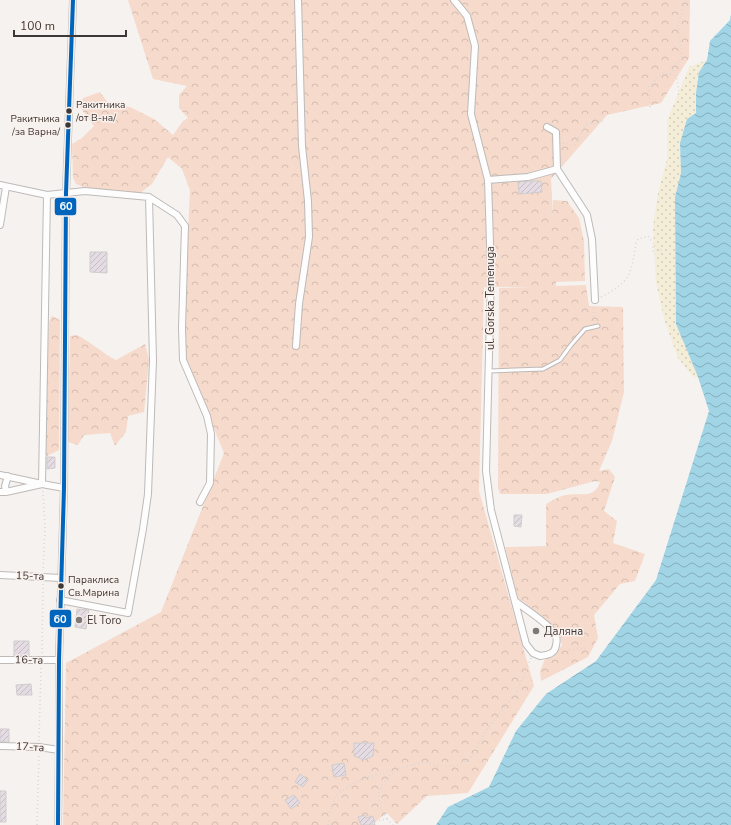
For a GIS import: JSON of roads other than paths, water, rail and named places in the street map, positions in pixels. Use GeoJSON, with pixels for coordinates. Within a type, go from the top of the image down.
{"type":"FeatureCollection","features":[{"type":"Feature","properties":{"kind":"street"},"geometry":{"type":"LineString","coordinates":[[58,825],[58,660],[64,488],[66,193],[73,0]]}},
{"type":"Feature","properties":{"kind":"street"},"geometry":{"type":"LineString","coordinates":[[296,346],[299,304],[309,237],[308,201],[302,146],[298,0]]}},
{"type":"Feature","properties":{"kind":"street","name":"ul. Gorska Temenuga"},"geometry":{"type":"LineString","coordinates":[[454,0],[467,16],[476,46],[471,114],[488,180],[491,275],[486,471],[490,504],[526,644],[533,653],[540,656],[552,653],[555,649],[556,638],[554,632],[515,601]]}},
{"type":"Feature","properties":{"kind":"street"},"geometry":{"type":"LineString","coordinates":[[547,127],[556,132],[556,169],[587,215],[592,240],[595,300]]}},
{"type":"Feature","properties":{"kind":"street"},"geometry":{"type":"LineString","coordinates":[[488,180],[528,177],[556,169]]}},
{"type":"Feature","properties":{"kind":"street"},"geometry":{"type":"LineString","coordinates":[[0,225],[3,186],[47,195],[85,191],[149,197],[177,214],[185,226],[182,328],[183,360],[207,416],[211,434],[210,483],[200,502]]}},
{"type":"Feature","properties":{"kind":"street"},"geometry":{"type":"LineString","coordinates":[[42,484],[47,195]]}},
{"type":"Feature","properties":{"kind":"street"},"geometry":{"type":"LineString","coordinates":[[60,600],[128,613],[148,494],[153,360],[149,197]]}},
{"type":"Feature","properties":{"kind":"street"},"geometry":{"type":"LineString","coordinates":[[0,475],[64,488]]}},
{"type":"Feature","properties":{"kind":"street"},"geometry":{"type":"LineString","coordinates":[[3,492],[8,476]]}},
{"type":"Feature","properties":{"kind":"street"},"geometry":{"type":"LineString","coordinates":[[3,492],[42,484]]}},
{"type":"Feature","properties":{"kind":"street","name":"15-та"},"geometry":{"type":"LineString","coordinates":[[0,575],[60,578]]}},
{"type":"Feature","properties":{"kind":"street","name":"16-та"},"geometry":{"type":"LineString","coordinates":[[0,660],[58,660]]}},
{"type":"Feature","properties":{"kind":"street","name":"17-та"},"geometry":{"type":"LineString","coordinates":[[0,746],[39,747],[59,750]]}},
{"type":"Feature","properties":{"kind":"lane"},"geometry":{"type":"LineString","coordinates":[[489,371],[543,369],[560,360],[585,329],[598,326]]}},
{"type":"Feature","properties":{"kind":"water"},"geometry":{"type":"Polygon","coordinates":[[[731,14],[731,825],[436,825],[448,807],[489,787],[516,731],[546,694],[596,661],[656,580],[709,411],[698,377],[676,324],[675,197],[681,173],[680,143],[687,119],[696,113],[696,93],[699,72],[707,60],[710,41],[730,20],[731,14]]]}},
{"type":"Feature","properties":{"kind":"place","name":"Ракитника /от В-на/"},"geometry":{"type":"Point","coordinates":[69,111]}},
{"type":"Feature","properties":{"kind":"place","name":"Ракитника /за Варна/"},"geometry":{"type":"Point","coordinates":[68,125]}},
{"type":"Feature","properties":{"kind":"place","name":"Параклиса Св.Марина"},"geometry":{"type":"Point","coordinates":[61,586]}},
{"type":"Feature","properties":{"kind":"place","name":"El Toro"},"geometry":{"type":"Point","coordinates":[79,620]}},
{"type":"Feature","properties":{"kind":"place","name":"Даляна"},"geometry":{"type":"Point","coordinates":[536,631]}}]}
